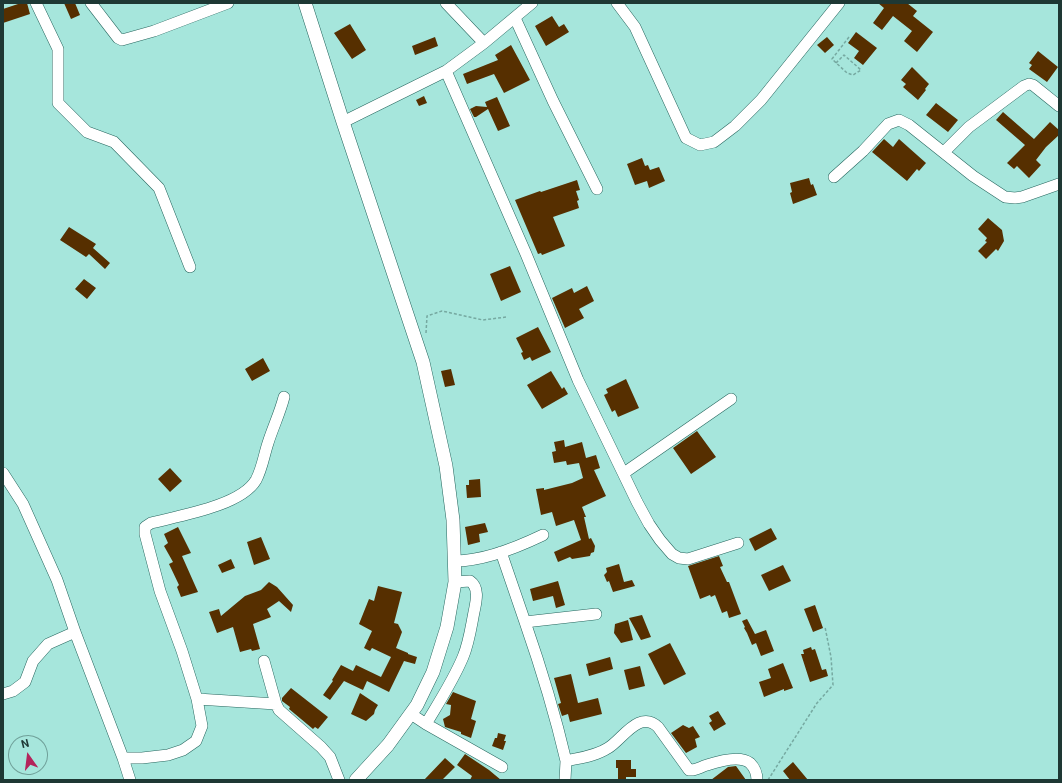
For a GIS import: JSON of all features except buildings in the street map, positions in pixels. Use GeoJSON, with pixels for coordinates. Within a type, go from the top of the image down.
{"type":"FeatureCollection","features":[{"type":"Feature","properties":{"kind":"street"},"geometry":{"type":"LineString","coordinates":[[36,3],[58,49],[58,102],[87,132],[114,142],[160,188],[190,267]]}},
{"type":"Feature","properties":{"kind":"street"},"geometry":{"type":"LineString","coordinates":[[90,3],[118,38],[122,40],[154,31],[228,3]]}},
{"type":"Feature","properties":{"kind":"street"},"geometry":{"type":"LineString","coordinates":[[305,3],[423,362],[446,466],[453,520],[455,582],[447,627],[433,672],[418,705],[388,745],[356,780]]}},
{"type":"Feature","properties":{"kind":"street"},"geometry":{"type":"LineString","coordinates":[[446,3],[484,43]]}},
{"type":"Feature","properties":{"kind":"street"},"geometry":{"type":"LineString","coordinates":[[343,122],[446,71],[484,43],[532,3]]}},
{"type":"Feature","properties":{"kind":"street"},"geometry":{"type":"LineString","coordinates":[[618,3],[635,28],[686,138],[700,145],[714,142],[735,126],[761,100],[839,3]]}},
{"type":"Feature","properties":{"kind":"street"},"geometry":{"type":"LineString","coordinates":[[515,18],[553,101],[598,189]]}},
{"type":"Feature","properties":{"kind":"street"},"geometry":{"type":"LineString","coordinates":[[446,71],[526,254],[578,380],[650,524],[660,540],[672,554],[678,558],[688,559],[738,543]]}},
{"type":"Feature","properties":{"kind":"street"},"geometry":{"type":"LineString","coordinates":[[944,152],[969,127],[1028,84],[1033,85],[1059,106]]}},
{"type":"Feature","properties":{"kind":"street"},"geometry":{"type":"LineString","coordinates":[[834,177],[863,151],[888,124],[896,121],[903,121],[909,124],[973,176],[1005,197],[1022,197],[1059,184]]}},
{"type":"Feature","properties":{"kind":"street"},"geometry":{"type":"LineString","coordinates":[[123,758],[142,758],[168,755],[183,750],[196,741],[202,726],[197,699],[182,651],[160,591],[145,534],[145,527],[151,523],[211,508],[247,490],[256,481],[284,397]]}},
{"type":"Feature","properties":{"kind":"street"},"geometry":{"type":"LineString","coordinates":[[624,473],[731,399]]}},
{"type":"Feature","properties":{"kind":"street"},"geometry":{"type":"LineString","coordinates":[[3,473],[23,504],[58,580],[75,632],[130,780]]}},
{"type":"Feature","properties":{"kind":"street"},"geometry":{"type":"LineString","coordinates":[[455,561],[464,561],[501,552],[524,545],[543,536]]}},
{"type":"Feature","properties":{"kind":"street"},"geometry":{"type":"LineString","coordinates":[[501,552],[551,700],[566,761],[565,780]]}},
{"type":"Feature","properties":{"kind":"street"},"geometry":{"type":"LineString","coordinates":[[426,724],[455,675],[463,656],[469,638],[476,604],[476,590],[474,584],[470,581],[455,582]]}},
{"type":"Feature","properties":{"kind":"street"},"geometry":{"type":"LineString","coordinates":[[525,622],[596,614]]}},
{"type":"Feature","properties":{"kind":"street"},"geometry":{"type":"LineString","coordinates":[[3,694],[13,691],[26,682],[33,661],[48,644],[75,632]]}},
{"type":"Feature","properties":{"kind":"street"},"geometry":{"type":"LineString","coordinates":[[264,661],[279,710],[284,716],[322,746],[330,757],[339,780]]}},
{"type":"Feature","properties":{"kind":"street"},"geometry":{"type":"LineString","coordinates":[[197,699],[276,704]]}},
{"type":"Feature","properties":{"kind":"street"},"geometry":{"type":"LineString","coordinates":[[411,714],[502,767]]}},
{"type":"Feature","properties":{"kind":"street"},"geometry":{"type":"LineString","coordinates":[[566,761],[595,754],[608,748],[624,732],[634,725],[646,721],[654,722],[689,770],[695,771],[706,765],[734,758],[742,759],[754,767],[757,774],[757,780]]}},
{"type":"Feature","properties":{"kind":"path"},"geometry":{"type":"LineString","coordinates":[[836,63],[844,55],[861,70],[853,76],[847,73],[836,63],[832,59],[849,37]]}},
{"type":"Feature","properties":{"kind":"path"},"geometry":{"type":"LineString","coordinates":[[425,339],[427,316],[442,311],[483,320],[506,317]]}},
{"type":"Feature","properties":{"kind":"path"},"geometry":{"type":"LineString","coordinates":[[768,780],[817,703],[833,685],[831,657],[825,627]]}}]}
